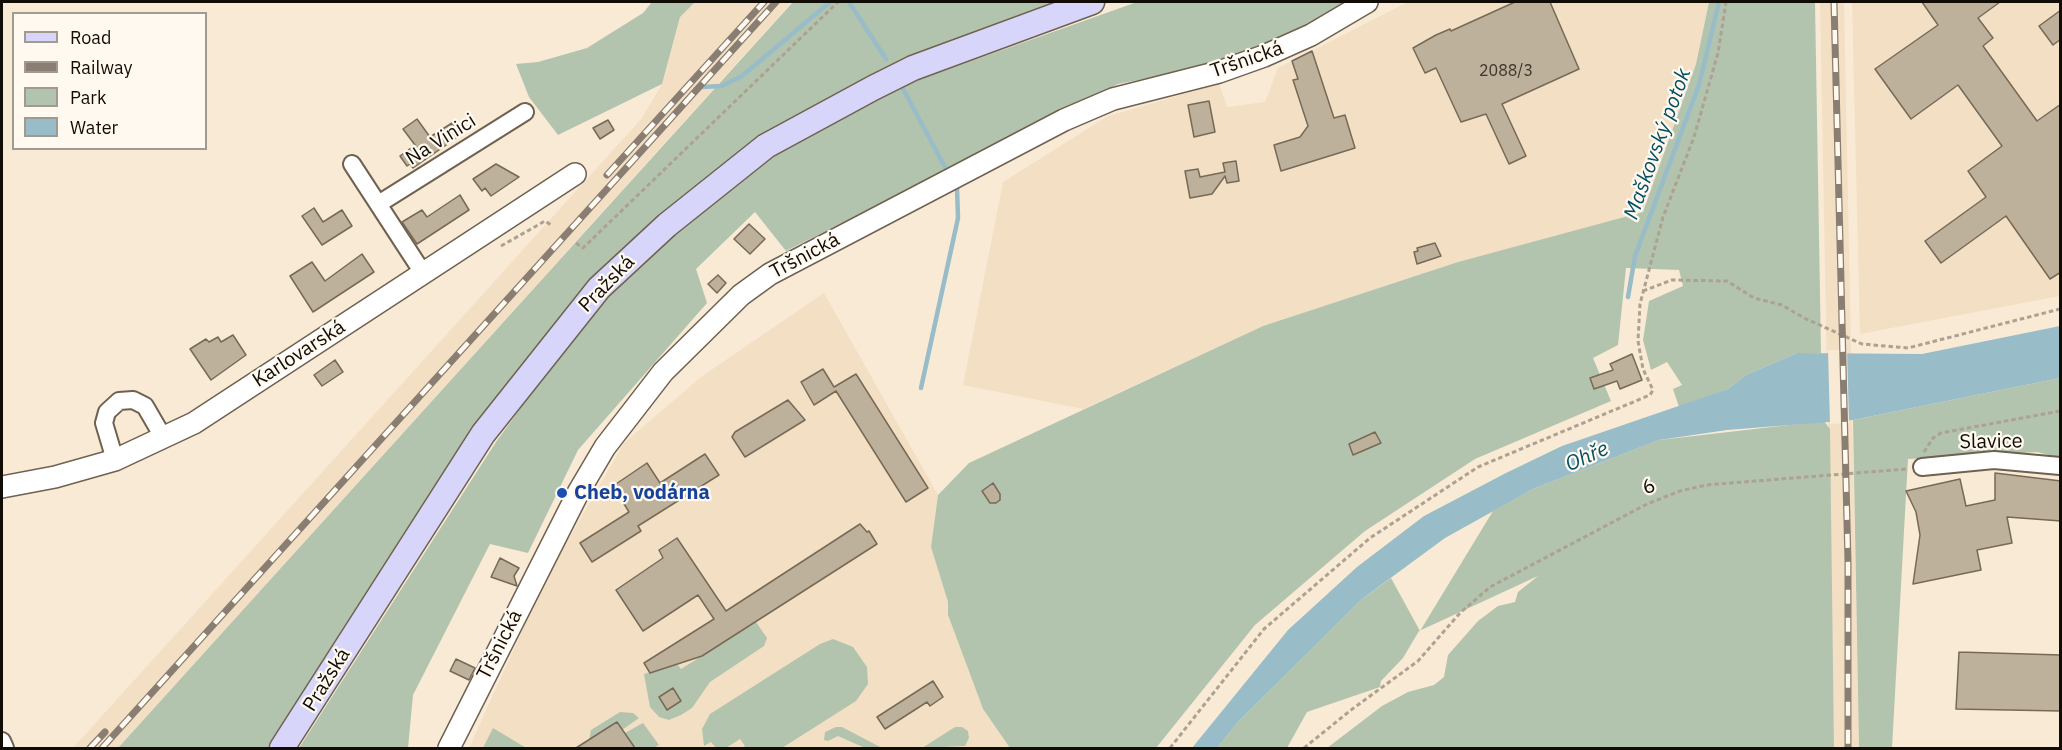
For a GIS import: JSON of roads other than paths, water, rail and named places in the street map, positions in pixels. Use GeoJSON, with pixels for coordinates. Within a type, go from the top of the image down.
{"type":"FeatureCollection","features":[{"type":"Feature","properties":{"kind":"main road","name":"Pražská"},"geometry":{"type":"LineString","coordinates":[[282,748],[483,434],[599,288],[667,225],[766,146],[873,88],[913,68],[1092,2]]}},
{"type":"Feature","properties":{"kind":"street","name":"Tršnická"},"geometry":{"type":"LineString","coordinates":[[449,748],[579,491],[605,447],[663,372],[741,295],[770,274],[1064,120],[1113,99],[1219,72],[1264,56],[1311,35],[1367,2]]}},
{"type":"Feature","properties":{"kind":"street","name":"Na Vinici"},"geometry":{"type":"LineString","coordinates":[[380,203],[525,112]]}},
{"type":"Feature","properties":{"kind":"street"},"geometry":{"type":"LineString","coordinates":[[352,164],[380,203],[423,273]]}},
{"type":"Feature","properties":{"kind":"street","name":"Karlovarská"},"geometry":{"type":"LineString","coordinates":[[2,487],[55,477],[115,460],[194,423],[575,174]]}},
{"type":"Feature","properties":{"kind":"street"},"geometry":{"type":"LineString","coordinates":[[115,460],[104,423],[107,412],[119,401],[133,400],[145,406],[163,437]]}},
{"type":"Feature","properties":{"kind":"street","name":"Slavice"},"geometry":{"type":"LineString","coordinates":[[1922,467],[1994,460],[2061,466]]}},
{"type":"Feature","properties":{"kind":"street"},"geometry":{"type":"LineString","coordinates":[[2,741],[5,748]]}},
{"type":"Feature","properties":{"kind":"water","name":"Ohře"},"geometry":{"type":"Polygon","coordinates":[[[2060,326],[2060,378],[1853,420],[1727,430],[1659,440],[1533,489],[1445,538],[1362,599],[1238,722],[1217,748],[1192,748],[1288,630],[1357,567],[1424,516],[1506,473],[1562,446],[1728,389],[1746,375],[1797,353],[1922,354],[2060,326]]]}},
{"type":"Feature","properties":{"kind":"waterway"},"geometry":{"type":"LineString","coordinates":[[702,87],[722,86],[742,76],[830,2]]}},
{"type":"Feature","properties":{"kind":"waterway"},"geometry":{"type":"LineString","coordinates":[[849,2],[886,59]]}},
{"type":"Feature","properties":{"kind":"waterway","name":"Maškovský potok"},"geometry":{"type":"LineString","coordinates":[[1628,297],[1635,256],[1699,85],[1719,2]]}},
{"type":"Feature","properties":{"kind":"waterway"},"geometry":{"type":"LineString","coordinates":[[902,87],[946,169]]}},
{"type":"Feature","properties":{"kind":"waterway"},"geometry":{"type":"LineString","coordinates":[[921,388],[958,218],[957,188]]}},
{"type":"Feature","properties":{"kind":"railway"},"geometry":{"type":"LineString","coordinates":[[607,175],[764,2]]}},
{"type":"Feature","properties":{"kind":"railway"},"geometry":{"type":"LineString","coordinates":[[102,748],[776,2]]}},
{"type":"Feature","properties":{"kind":"railway"},"geometry":{"type":"LineString","coordinates":[[1834,2],[1848,562],[1848,748]]}},
{"type":"Feature","properties":{"kind":"railway"},"geometry":{"type":"LineString","coordinates":[[90,748],[105,732]]}},
{"type":"Feature","properties":{"kind":"place","name":"Cheb, vodárna"},"geometry":{"type":"Point","coordinates":[562,493]}}]}
